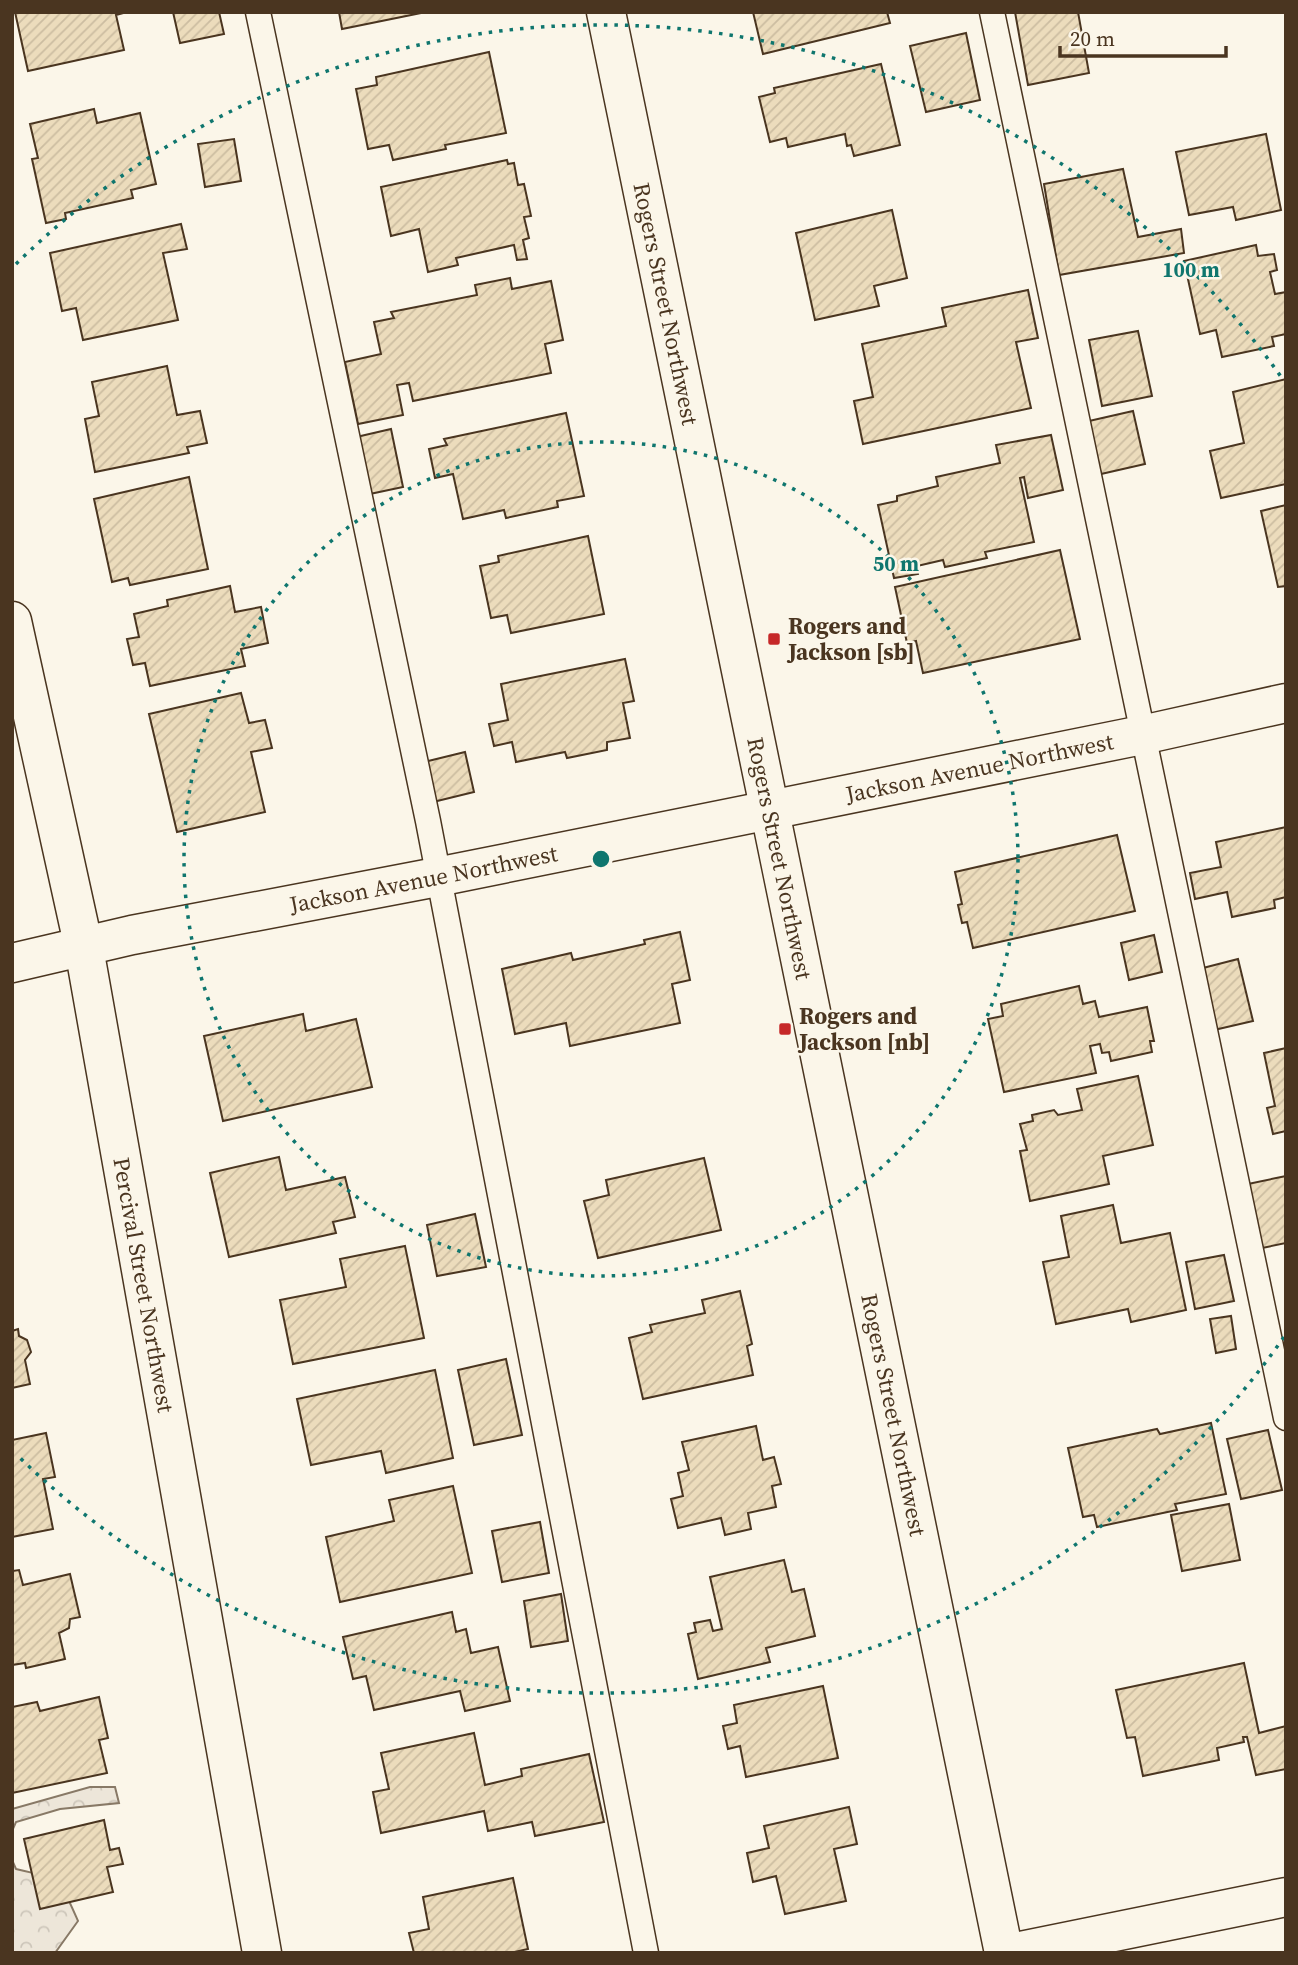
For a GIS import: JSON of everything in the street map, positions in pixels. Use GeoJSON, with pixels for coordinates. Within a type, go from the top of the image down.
{"type":"FeatureCollection","features":[{"type":"Feature","properties":{"kind":"street","name":"Rogers Street Northwest"},"geometry":{"type":"LineString","coordinates":[[606,12],[1004,1953]]}},
{"type":"Feature","properties":{"kind":"street","name":"Percival Street Northwest"},"geometry":{"type":"LineString","coordinates":[[12,621],[85,948],[262,1953]]}},
{"type":"Feature","properties":{"kind":"street","name":"Jackson Avenue Northwest"},"geometry":{"type":"LineString","coordinates":[[12,964],[132,935],[438,877],[1142,735],[1286,703]]}},
{"type":"Feature","properties":{"kind":"street"},"geometry":{"type":"LineString","coordinates":[[1011,1953],[1104,1944],[1286,1897]]}},
{"type":"Feature","properties":{"kind":"lane"},"geometry":{"type":"LineString","coordinates":[[257,12],[428,821],[646,1953]]}},
{"type":"Feature","properties":{"kind":"lane"},"geometry":{"type":"LineString","coordinates":[[992,12],[1286,1418]]}},
{"type":"Feature","properties":{"kind":"green space"},"geometry":{"type":"Polygon","coordinates":[[[90,1787],[115,1787],[119,1803],[60,1809],[16,1822],[12,1831],[12,1809],[90,1787]]]}},
{"type":"Feature","properties":{"kind":"green space"},"geometry":{"type":"Polygon","coordinates":[[[12,1860],[16,1869],[57,1883],[72,1907],[78,1921],[55,1953],[12,1953],[12,1860]]]}},
{"type":"Feature","properties":{"kind":"building"},"geometry":{"type":"Polygon","coordinates":[[[15,12],[127,12],[116,15],[124,50],[28,71],[15,12]]]}},
{"type":"Feature","properties":{"kind":"building"},"geometry":{"type":"Polygon","coordinates":[[[173,12],[219,12],[224,34],[180,43],[173,12]]]}},
{"type":"Feature","properties":{"kind":"building"},"geometry":{"type":"Polygon","coordinates":[[[339,12],[426,12],[342,29],[339,12]]]}},
{"type":"Feature","properties":{"kind":"building"},"geometry":{"type":"Polygon","coordinates":[[[753,12],[887,12],[890,23],[763,54],[753,12]]]}},
{"type":"Feature","properties":{"kind":"building"},"geometry":{"type":"Polygon","coordinates":[[[1015,12],[1078,12],[1089,73],[1028,85],[1015,12]]]}},
{"type":"Feature","properties":{"kind":"building"},"geometry":{"type":"Polygon","coordinates":[[[966,33],[980,100],[926,112],[910,46],[966,33]]]}},
{"type":"Feature","properties":{"kind":"building"},"geometry":{"type":"Polygon","coordinates":[[[489,52],[506,133],[445,145],[446,149],[393,160],[389,145],[368,149],[356,89],[377,85],[376,77],[489,52]]]}},
{"type":"Feature","properties":{"kind":"building"},"geometry":{"type":"Polygon","coordinates":[[[881,64],[900,145],[854,156],[851,145],[847,146],[845,134],[788,147],[786,138],[770,142],[759,97],[775,93],[774,88],[881,64]]]}},
{"type":"Feature","properties":{"kind":"building"},"geometry":{"type":"Polygon","coordinates":[[[94,109],[97,123],[140,113],[156,184],[131,190],[133,198],[65,213],[66,219],[46,223],[32,159],[38,158],[30,124],[94,109]]]}},
{"type":"Feature","properties":{"kind":"building"},"geometry":{"type":"Polygon","coordinates":[[[1266,134],[1281,210],[1236,220],[1233,207],[1189,215],[1176,152],[1266,134]]]}},
{"type":"Feature","properties":{"kind":"building"},"geometry":{"type":"Polygon","coordinates":[[[234,139],[241,181],[205,187],[198,144],[234,139]]]}},
{"type":"Feature","properties":{"kind":"building"},"geometry":{"type":"Polygon","coordinates":[[[507,160],[508,164],[514,163],[518,185],[524,184],[531,216],[524,217],[529,238],[523,240],[527,259],[517,260],[514,245],[456,258],[458,265],[428,272],[419,229],[391,236],[381,187],[507,160]]]}},
{"type":"Feature","properties":{"kind":"building"},"geometry":{"type":"Polygon","coordinates":[[[1123,169],[1138,237],[1181,229],[1184,253],[1059,275],[1044,184],[1123,169]]]}},
{"type":"Feature","properties":{"kind":"building"},"geometry":{"type":"Polygon","coordinates":[[[892,210],[907,278],[874,286],[879,306],[815,320],[796,233],[892,210]]]}},
{"type":"Feature","properties":{"kind":"building"},"geometry":{"type":"Polygon","coordinates":[[[181,224],[187,249],[163,253],[178,320],[83,340],[76,308],[62,311],[50,253],[181,224]]]}},
{"type":"Feature","properties":{"kind":"building"},"geometry":{"type":"Polygon","coordinates":[[[1256,245],[1258,256],[1274,254],[1277,270],[1270,272],[1275,294],[1286,292],[1286,334],[1272,337],[1274,346],[1222,357],[1216,330],[1200,334],[1184,261],[1256,245]]]}},
{"type":"Feature","properties":{"kind":"building"},"geometry":{"type":"Polygon","coordinates":[[[510,278],[512,289],[551,281],[563,340],[545,344],[551,373],[413,401],[409,383],[397,385],[403,415],[358,424],[345,362],[381,354],[374,322],[394,318],[391,312],[477,295],[475,285],[510,278]]]}},
{"type":"Feature","properties":{"kind":"building"},"geometry":{"type":"Polygon","coordinates":[[[1028,290],[1038,338],[1016,342],[1031,408],[863,444],[854,401],[873,397],[862,344],[946,326],[942,308],[1028,290]]]}},
{"type":"Feature","properties":{"kind":"building"},"geometry":{"type":"Polygon","coordinates":[[[1138,331],[1152,396],[1102,406],[1089,340],[1138,331]]]}},
{"type":"Feature","properties":{"kind":"building"},"geometry":{"type":"Polygon","coordinates":[[[167,366],[177,415],[200,411],[207,443],[187,447],[189,453],[95,472],[85,419],[99,416],[92,382],[167,366]]]}},
{"type":"Feature","properties":{"kind":"building"},"geometry":{"type":"Polygon","coordinates":[[[1286,379],[1286,484],[1221,498],[1210,451],[1244,443],[1233,392],[1286,379]]]}},
{"type":"Feature","properties":{"kind":"building"},"geometry":{"type":"Polygon","coordinates":[[[1133,411],[1145,464],[1101,474],[1089,421],[1133,411]]]}},
{"type":"Feature","properties":{"kind":"building"},"geometry":{"type":"Polygon","coordinates":[[[566,413],[584,496],[557,501],[558,507],[506,518],[504,510],[463,519],[453,474],[435,478],[429,449],[447,445],[444,439],[566,413]]]}},
{"type":"Feature","properties":{"kind":"building"},"geometry":{"type":"Polygon","coordinates":[[[391,429],[403,487],[365,495],[352,438],[391,429]]]}},
{"type":"Feature","properties":{"kind":"building"},"geometry":{"type":"Polygon","coordinates":[[[1051,435],[1063,490],[1028,498],[1024,477],[1020,478],[1034,542],[985,552],[987,558],[945,567],[943,560],[917,566],[918,574],[894,578],[878,505],[897,501],[897,496],[938,486],[936,477],[1000,463],[996,445],[1051,435]]]}},
{"type":"Feature","properties":{"kind":"building"},"geometry":{"type":"Polygon","coordinates":[[[189,477],[208,569],[130,585],[128,578],[112,582],[94,499],[189,477]]]}},
{"type":"Feature","properties":{"kind":"building"},"geometry":{"type":"Polygon","coordinates":[[[1286,505],[1286,586],[1278,587],[1261,511],[1286,505]]]}},
{"type":"Feature","properties":{"kind":"building"},"geometry":{"type":"Polygon","coordinates":[[[588,536],[604,614],[511,633],[507,615],[491,618],[480,566],[499,562],[498,556],[588,536]]]}},
{"type":"Feature","properties":{"kind":"building"},"geometry":{"type":"Polygon","coordinates":[[[1060,550],[1080,639],[923,673],[916,641],[907,643],[895,587],[1060,550]]]}},
{"type":"Feature","properties":{"kind":"building"},"geometry":{"type":"Polygon","coordinates":[[[230,586],[235,612],[261,607],[268,643],[241,649],[245,666],[150,686],[145,663],[133,665],[127,639],[139,637],[134,614],[168,606],[167,600],[230,586]]]}},
{"type":"Feature","properties":{"kind":"building"},"geometry":{"type":"Polygon","coordinates":[[[625,659],[634,701],[623,703],[630,738],[607,742],[607,750],[567,758],[565,752],[516,762],[512,742],[494,746],[489,724],[508,720],[501,684],[625,659]]]}},
{"type":"Feature","properties":{"kind":"building"},"geometry":{"type":"Polygon","coordinates":[[[241,693],[249,723],[265,720],[272,748],[251,752],[265,812],[177,832],[149,714],[241,693]]]}},
{"type":"Feature","properties":{"kind":"building"},"geometry":{"type":"Polygon","coordinates":[[[465,752],[474,792],[429,803],[420,763],[465,752]]]}},
{"type":"Feature","properties":{"kind":"building"},"geometry":{"type":"Polygon","coordinates":[[[1286,827],[1286,897],[1274,900],[1275,908],[1232,917],[1227,892],[1195,899],[1190,873],[1221,867],[1216,842],[1286,827]]]}},
{"type":"Feature","properties":{"kind":"building"},"geometry":{"type":"Polygon","coordinates":[[[1117,835],[1135,911],[973,948],[967,922],[962,923],[958,905],[962,904],[955,872],[1117,835]]]}},
{"type":"Feature","properties":{"kind":"building"},"geometry":{"type":"Polygon","coordinates":[[[680,932],[690,980],[672,984],[680,1023],[570,1046],[566,1023],[515,1034],[502,969],[571,953],[573,960],[645,944],[644,940],[680,932]]]}},
{"type":"Feature","properties":{"kind":"building"},"geometry":{"type":"Polygon","coordinates":[[[1154,935],[1162,972],[1129,980],[1121,943],[1154,935]]]}},
{"type":"Feature","properties":{"kind":"building"},"geometry":{"type":"Polygon","coordinates":[[[1238,959],[1253,1021],[1214,1030],[1199,969],[1238,959]]]}},
{"type":"Feature","properties":{"kind":"building"},"geometry":{"type":"Polygon","coordinates":[[[1079,986],[1083,1004],[1095,1001],[1099,1017],[1147,1007],[1154,1041],[1150,1041],[1152,1052],[1111,1061],[1109,1052],[1102,1053],[1100,1044],[1090,1046],[1096,1073],[1004,1092],[988,1019],[1003,1016],[1001,1004],[1079,986]]]}},
{"type":"Feature","properties":{"kind":"building"},"geometry":{"type":"Polygon","coordinates":[[[303,1014],[306,1031],[356,1019],[372,1087],[223,1121],[204,1036],[303,1014]]]}},
{"type":"Feature","properties":{"kind":"building"},"geometry":{"type":"Polygon","coordinates":[[[1286,1048],[1286,1131],[1273,1134],[1267,1108],[1275,1106],[1264,1053],[1286,1048]]]}},
{"type":"Feature","properties":{"kind":"building"},"geometry":{"type":"Polygon","coordinates":[[[1138,1076],[1153,1145],[1103,1156],[1109,1184],[1030,1201],[1020,1151],[1027,1150],[1020,1124],[1033,1121],[1032,1115],[1054,1110],[1058,1115],[1082,1110],[1077,1089],[1138,1076]]]}},
{"type":"Feature","properties":{"kind":"building"},"geometry":{"type":"Polygon","coordinates":[[[279,1157],[286,1190],[345,1177],[355,1217],[333,1222],[336,1233],[229,1257],[210,1173],[279,1157]]]}},
{"type":"Feature","properties":{"kind":"building"},"geometry":{"type":"Polygon","coordinates":[[[704,1158],[721,1230],[598,1258],[584,1201],[609,1195],[606,1180],[704,1158]]]}},
{"type":"Feature","properties":{"kind":"building"},"geometry":{"type":"Polygon","coordinates":[[[1286,1176],[1286,1243],[1257,1249],[1243,1185],[1286,1176]]]}},
{"type":"Feature","properties":{"kind":"building"},"geometry":{"type":"Polygon","coordinates":[[[1113,1205],[1121,1243],[1170,1233],[1186,1310],[1131,1322],[1128,1309],[1056,1324],[1043,1262],[1069,1257],[1061,1216],[1113,1205]]]}},
{"type":"Feature","properties":{"kind":"building"},"geometry":{"type":"Polygon","coordinates":[[[475,1214],[486,1267],[437,1276],[427,1225],[475,1214]]]}},
{"type":"Feature","properties":{"kind":"building"},"geometry":{"type":"Polygon","coordinates":[[[405,1246],[424,1338],[293,1364],[280,1300],[346,1287],[340,1259],[405,1246]]]}},
{"type":"Feature","properties":{"kind":"building"},"geometry":{"type":"Polygon","coordinates":[[[1224,1255],[1234,1301],[1195,1309],[1186,1262],[1224,1255]]]}},
{"type":"Feature","properties":{"kind":"building"},"geometry":{"type":"Polygon","coordinates":[[[740,1291],[752,1344],[747,1346],[753,1375],[643,1399],[629,1338],[652,1332],[650,1325],[705,1313],[702,1300],[740,1291]]]}},
{"type":"Feature","properties":{"kind":"building"},"geometry":{"type":"Polygon","coordinates":[[[1231,1316],[1236,1349],[1216,1353],[1210,1319],[1231,1316]]]}},
{"type":"Feature","properties":{"kind":"building"},"geometry":{"type":"Polygon","coordinates":[[[18,1329],[19,1336],[27,1340],[31,1352],[25,1360],[30,1384],[12,1388],[12,1331],[18,1329]]]}},
{"type":"Feature","properties":{"kind":"building"},"geometry":{"type":"Polygon","coordinates":[[[506,1359],[522,1435],[474,1445],[458,1370],[506,1359]]]}},
{"type":"Feature","properties":{"kind":"building"},"geometry":{"type":"Polygon","coordinates":[[[435,1370],[453,1458],[386,1473],[381,1451],[311,1465],[297,1399],[435,1370]]]}},
{"type":"Feature","properties":{"kind":"building"},"geometry":{"type":"Polygon","coordinates":[[[1211,1423],[1226,1494],[1175,1504],[1177,1510],[1097,1527],[1094,1515],[1083,1517],[1068,1448],[1157,1429],[1160,1434],[1211,1423]]]}},
{"type":"Feature","properties":{"kind":"building"},"geometry":{"type":"Polygon","coordinates":[[[756,1426],[763,1460],[774,1457],[781,1484],[772,1486],[776,1507],[748,1513],[751,1529],[725,1535],[721,1518],[678,1528],[671,1499],[683,1496],[678,1473],[689,1470],[682,1442],[756,1426]]]}},
{"type":"Feature","properties":{"kind":"building"},"geometry":{"type":"Polygon","coordinates":[[[1268,1430],[1282,1490],[1241,1499],[1227,1439],[1268,1430]]]}},
{"type":"Feature","properties":{"kind":"building"},"geometry":{"type":"Polygon","coordinates":[[[46,1433],[55,1477],[43,1479],[53,1529],[12,1537],[12,1440],[46,1433]]]}},
{"type":"Feature","properties":{"kind":"building"},"geometry":{"type":"Polygon","coordinates":[[[453,1486],[472,1573],[340,1602],[326,1537],[394,1521],[389,1500],[453,1486]]]}},
{"type":"Feature","properties":{"kind":"building"},"geometry":{"type":"Polygon","coordinates":[[[1229,1504],[1240,1560],[1182,1571],[1171,1515],[1229,1504]]]}},
{"type":"Feature","properties":{"kind":"building"},"geometry":{"type":"Polygon","coordinates":[[[540,1522],[549,1573],[502,1582],[492,1531],[540,1522]]]}},
{"type":"Feature","properties":{"kind":"building"},"geometry":{"type":"Polygon","coordinates":[[[784,1560],[792,1592],[804,1589],[815,1636],[766,1648],[770,1662],[698,1679],[688,1634],[696,1632],[694,1623],[710,1620],[713,1631],[722,1629],[710,1577],[784,1560]]]}},
{"type":"Feature","properties":{"kind":"building"},"geometry":{"type":"Polygon","coordinates":[[[19,1570],[23,1585],[70,1574],[80,1617],[70,1619],[69,1628],[59,1633],[65,1659],[26,1668],[25,1663],[12,1665],[12,1571],[19,1570]]]}},
{"type":"Feature","properties":{"kind":"building"},"geometry":{"type":"Polygon","coordinates":[[[561,1594],[568,1641],[531,1647],[524,1601],[561,1594]]]}},
{"type":"Feature","properties":{"kind":"building"},"geometry":{"type":"Polygon","coordinates":[[[452,1612],[456,1632],[466,1629],[471,1653],[498,1647],[510,1701],[465,1711],[460,1691],[374,1710],[366,1676],[353,1679],[343,1637],[452,1612]]]}},
{"type":"Feature","properties":{"kind":"building"},"geometry":{"type":"Polygon","coordinates":[[[1244,1663],[1259,1733],[1286,1726],[1286,1769],[1256,1775],[1247,1737],[1243,1737],[1244,1742],[1217,1748],[1219,1760],[1143,1776],[1135,1737],[1127,1738],[1116,1690],[1244,1663]]]}},
{"type":"Feature","properties":{"kind":"building"},"geometry":{"type":"Polygon","coordinates":[[[823,1686],[838,1758],[746,1777],[740,1746],[728,1749],[723,1726],[737,1723],[734,1705],[823,1686]]]}},
{"type":"Feature","properties":{"kind":"building"},"geometry":{"type":"Polygon","coordinates":[[[99,1697],[108,1738],[99,1740],[107,1773],[12,1793],[12,1707],[37,1702],[40,1711],[99,1697]]]}},
{"type":"Feature","properties":{"kind":"building"},"geometry":{"type":"Polygon","coordinates":[[[474,1733],[485,1785],[522,1776],[521,1769],[589,1754],[604,1822],[535,1836],[532,1822],[488,1831],[484,1811],[381,1833],[373,1792],[389,1789],[381,1753],[474,1733]]]}},
{"type":"Feature","properties":{"kind":"building"},"geometry":{"type":"Polygon","coordinates":[[[849,1807],[857,1844],[834,1849],[846,1901],[785,1914],[776,1876],[753,1882],[747,1853],[769,1848],[764,1826],[849,1807]]]}},
{"type":"Feature","properties":{"kind":"building"},"geometry":{"type":"Polygon","coordinates":[[[104,1820],[110,1850],[119,1848],[123,1864],[107,1867],[113,1892],[40,1909],[24,1839],[104,1820]]]}},
{"type":"Feature","properties":{"kind":"building"},"geometry":{"type":"Polygon","coordinates":[[[513,1878],[528,1949],[510,1953],[414,1953],[409,1933],[429,1929],[423,1897],[513,1878]]]}},
{"type":"Feature","properties":{"kind":"place","name":"Rogers and Jackson [sb]"},"geometry":{"type":"Point","coordinates":[774,639]}},
{"type":"Feature","properties":{"kind":"place","name":"Rogers and Jackson [nb]"},"geometry":{"type":"Point","coordinates":[785,1029]}}]}
